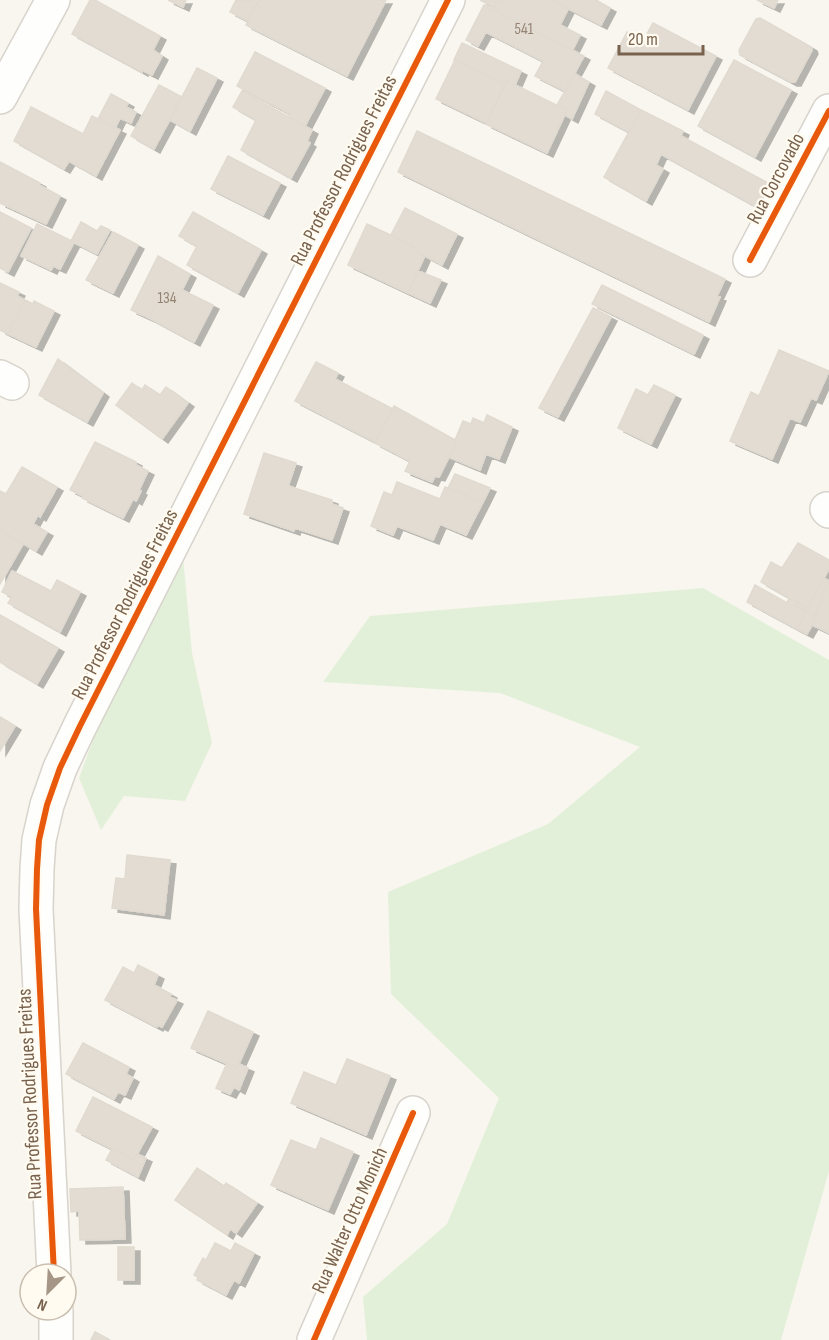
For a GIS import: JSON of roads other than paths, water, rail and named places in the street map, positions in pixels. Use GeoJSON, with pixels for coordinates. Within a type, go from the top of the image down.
{"type":"FeatureCollection","features":[{"type":"Feature","properties":{"kind":"street"},"geometry":{"type":"LineString","coordinates":[[0,97],[53,0]]}},
{"type":"Feature","properties":{"kind":"street","name":"Rua Professor Rodrigues Freitas"},"geometry":{"type":"LineString","coordinates":[[53,1262],[36,909],[39,840],[47,805],[60,768],[80,726],[448,0]]}},
{"type":"Feature","properties":{"kind":"street","name":"Rua Corcovado"},"geometry":{"type":"LineString","coordinates":[[750,260],[829,111]]}},
{"type":"Feature","properties":{"kind":"street","name":"Rua Walter Otto Monich"},"geometry":{"type":"LineString","coordinates":[[314,1340],[413,1113]]}},
{"type":"Feature","properties":{"kind":"street"},"geometry":{"type":"LineString","coordinates":[[56,1322],[56,1340]]}}]}
